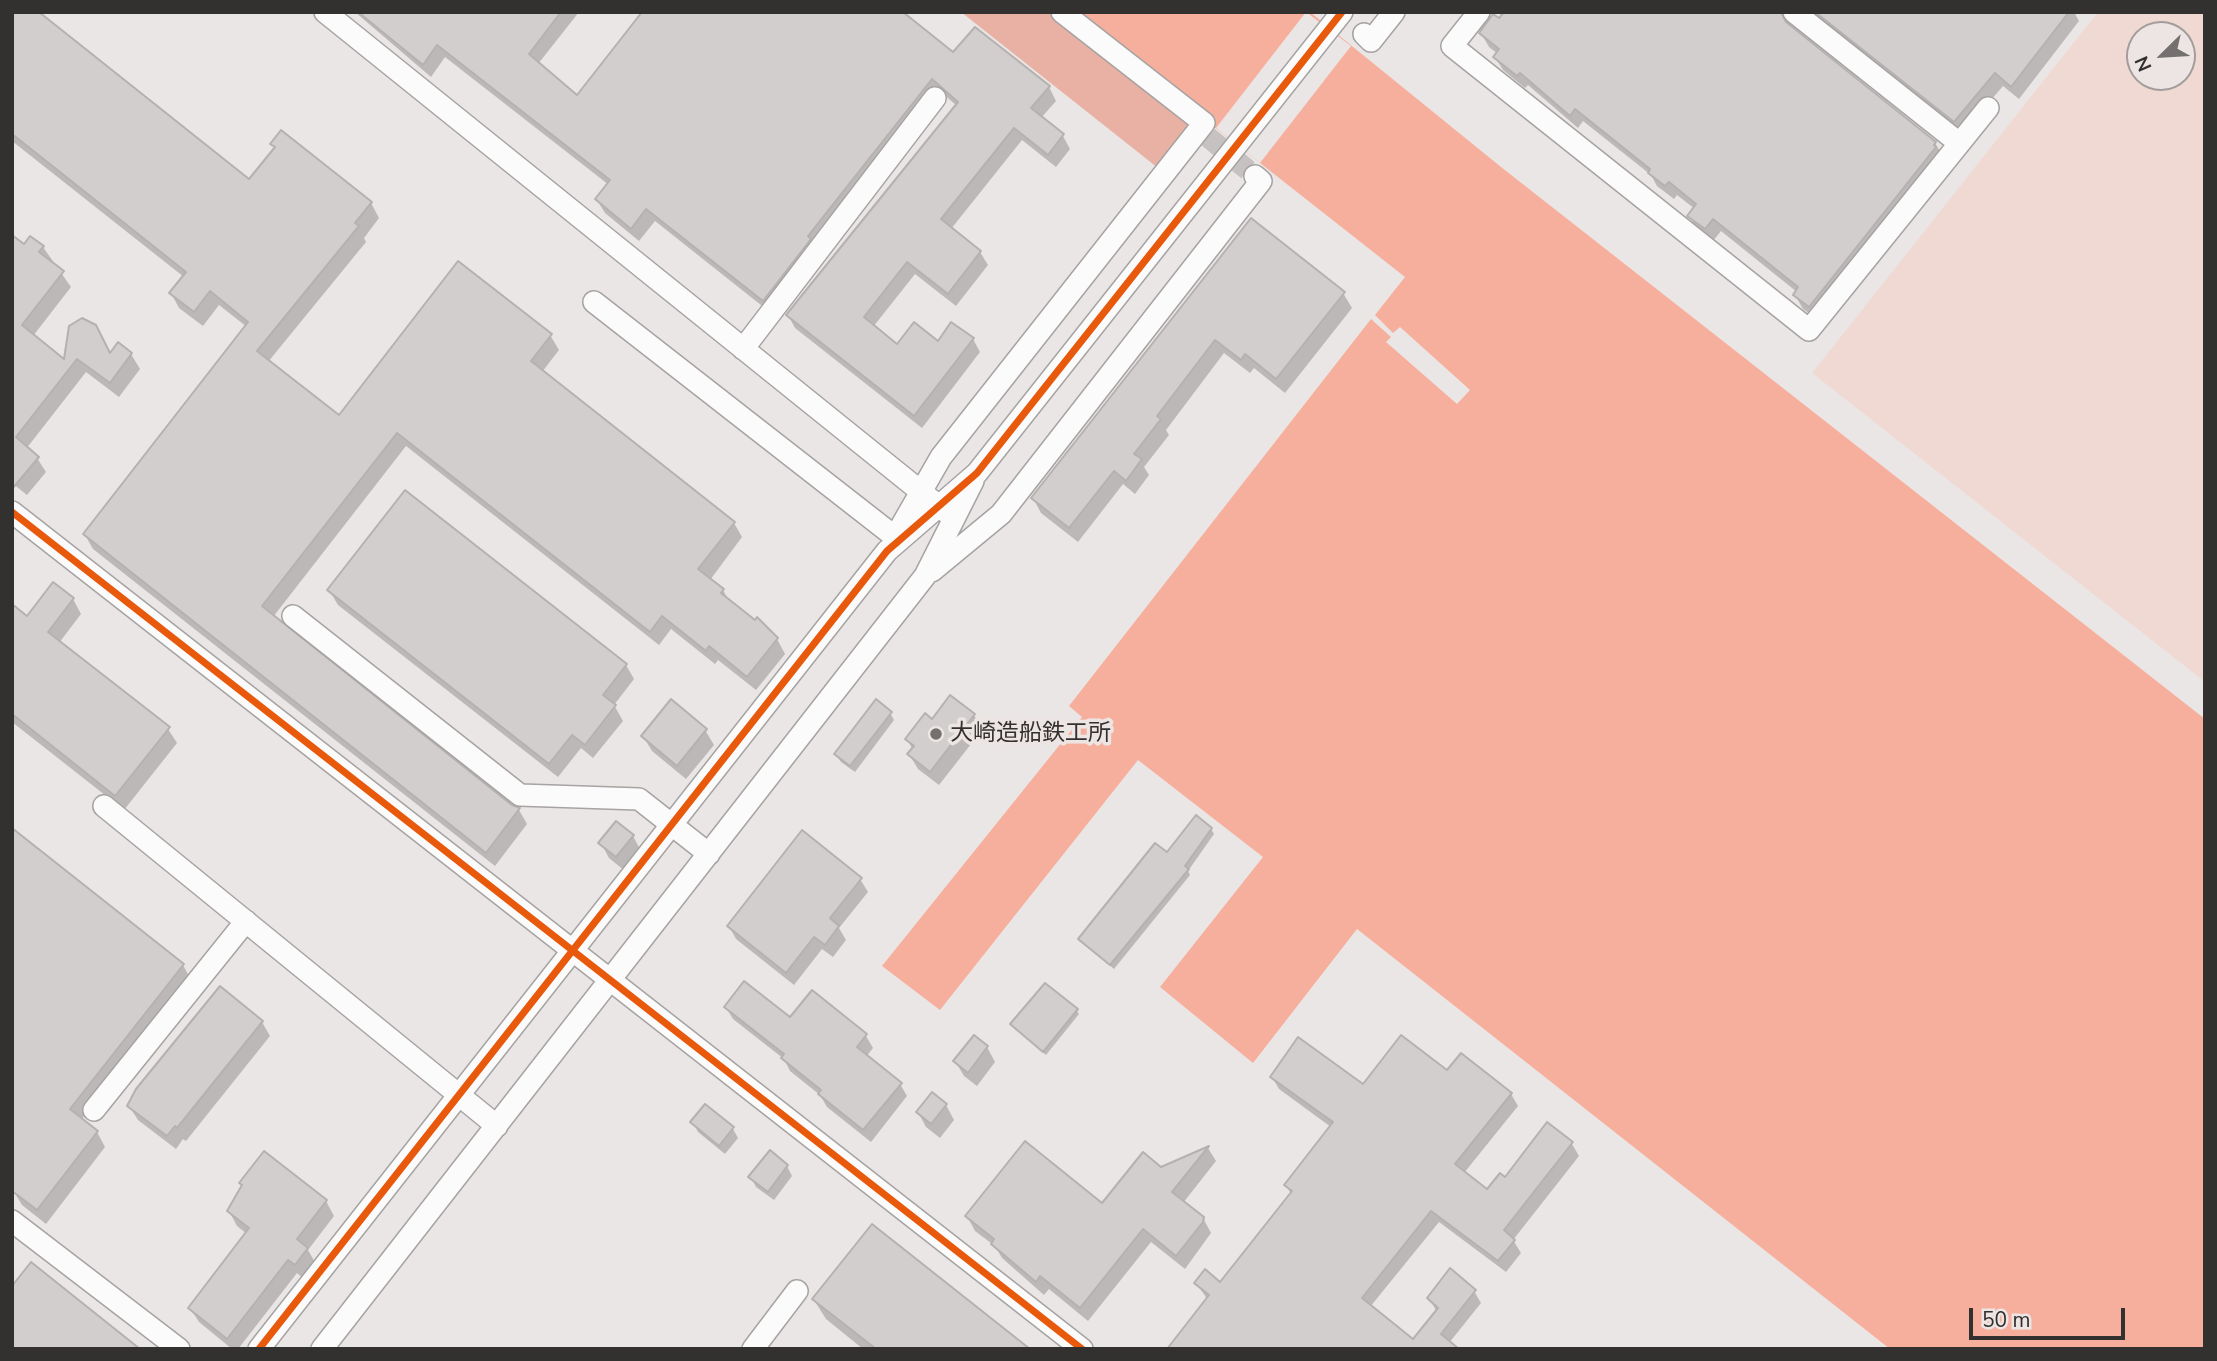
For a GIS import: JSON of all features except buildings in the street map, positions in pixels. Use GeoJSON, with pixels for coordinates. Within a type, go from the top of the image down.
{"type":"FeatureCollection","features":[{"type":"Feature","properties":{"kind":"street"},"geometry":{"type":"LineString","coordinates":[[325,12],[946,513]]}},
{"type":"Feature","properties":{"kind":"street"},"geometry":{"type":"LineString","coordinates":[[259,1349],[894,542],[941,457],[1203,134],[1204,123],[1062,12]]}},
{"type":"Feature","properties":{"kind":"street"},"geometry":{"type":"LineString","coordinates":[[1364,34],[1371,41],[1394,12]]}},
{"type":"Feature","properties":{"kind":"street"},"geometry":{"type":"LineString","coordinates":[[1479,12],[1452,46],[1808,330],[1988,108]]}},
{"type":"Feature","properties":{"kind":"street"},"geometry":{"type":"LineString","coordinates":[[1794,12],[1959,143]]}},
{"type":"Feature","properties":{"kind":"street"},"geometry":{"type":"LineString","coordinates":[[925,576],[946,513],[1336,20]]}},
{"type":"Feature","properties":{"kind":"street"},"geometry":{"type":"LineString","coordinates":[[743,348],[935,99]]}},
{"type":"Feature","properties":{"kind":"street"},"geometry":{"type":"LineString","coordinates":[[323,1349],[925,576],[1001,514],[1261,181],[1255,176]]}},
{"type":"Feature","properties":{"kind":"street"},"geometry":{"type":"LineString","coordinates":[[594,302],[894,542]]}},
{"type":"Feature","properties":{"kind":"street"},"geometry":{"type":"LineString","coordinates":[[12,512],[1082,1349]]}},
{"type":"Feature","properties":{"kind":"street"},"geometry":{"type":"LineString","coordinates":[[894,542],[946,513]]}},
{"type":"Feature","properties":{"kind":"street"},"geometry":{"type":"LineString","coordinates":[[293,617],[520,795],[639,799],[709,854]]}},
{"type":"Feature","properties":{"kind":"street"},"geometry":{"type":"LineString","coordinates":[[104,806],[497,1126]]}},
{"type":"Feature","properties":{"kind":"street"},"geometry":{"type":"LineString","coordinates":[[94,1110],[246,921]]}},
{"type":"Feature","properties":{"kind":"street"},"geometry":{"type":"LineString","coordinates":[[12,1221],[178,1349]]}},
{"type":"Feature","properties":{"kind":"street"},"geometry":{"type":"LineString","coordinates":[[753,1349],[797,1291]]}},
{"type":"Feature","properties":{"kind":"shaded area"},"geometry":{"type":"Polygon","coordinates":[[[961,12],[1050,12],[1187,120],[1190,126],[1158,168],[961,12]]]}},
{"type":"Feature","properties":{"kind":"shaded area"},"geometry":{"type":"Polygon","coordinates":[[[1068,12],[1310,12],[1501,167],[2205,719],[2205,1349],[1890,1349],[1357,929],[1253,1063],[1160,987],[1263,857],[1138,760],[940,1010],[882,966],[1082,717],[1069,706],[1371,319],[1391,337],[1386,342],[1457,404],[1470,390],[1400,327],[1393,333],[1375,315],[1405,277],[1068,12]]]}},
{"type":"Feature","properties":{"kind":"shaded area"},"geometry":{"type":"Polygon","coordinates":[[[2098,12],[2205,12],[2205,682],[1812,373],[2098,12]]]}},
{"type":"Feature","properties":{"kind":"pier"},"geometry":{"type":"Polygon","coordinates":[[[1306,12],[1351,46],[1260,163],[1216,128],[1306,12]]]}},
{"type":"Feature","properties":{"kind":"tunnel"},"geometry":{"type":"LineString","coordinates":[[1208,137],[1255,176]]}},
{"type":"Feature","properties":{"kind":"cycle path"},"geometry":{"type":"LineString","coordinates":[[259,1349],[887,551],[977,473],[1342,12]]}},
{"type":"Feature","properties":{"kind":"cycle path"},"geometry":{"type":"LineString","coordinates":[[12,512],[1082,1349]]}},
{"type":"Feature","properties":{"kind":"place","name":"大崎造船鉄工所"},"geometry":{"type":"Point","coordinates":[936,734]}}]}
